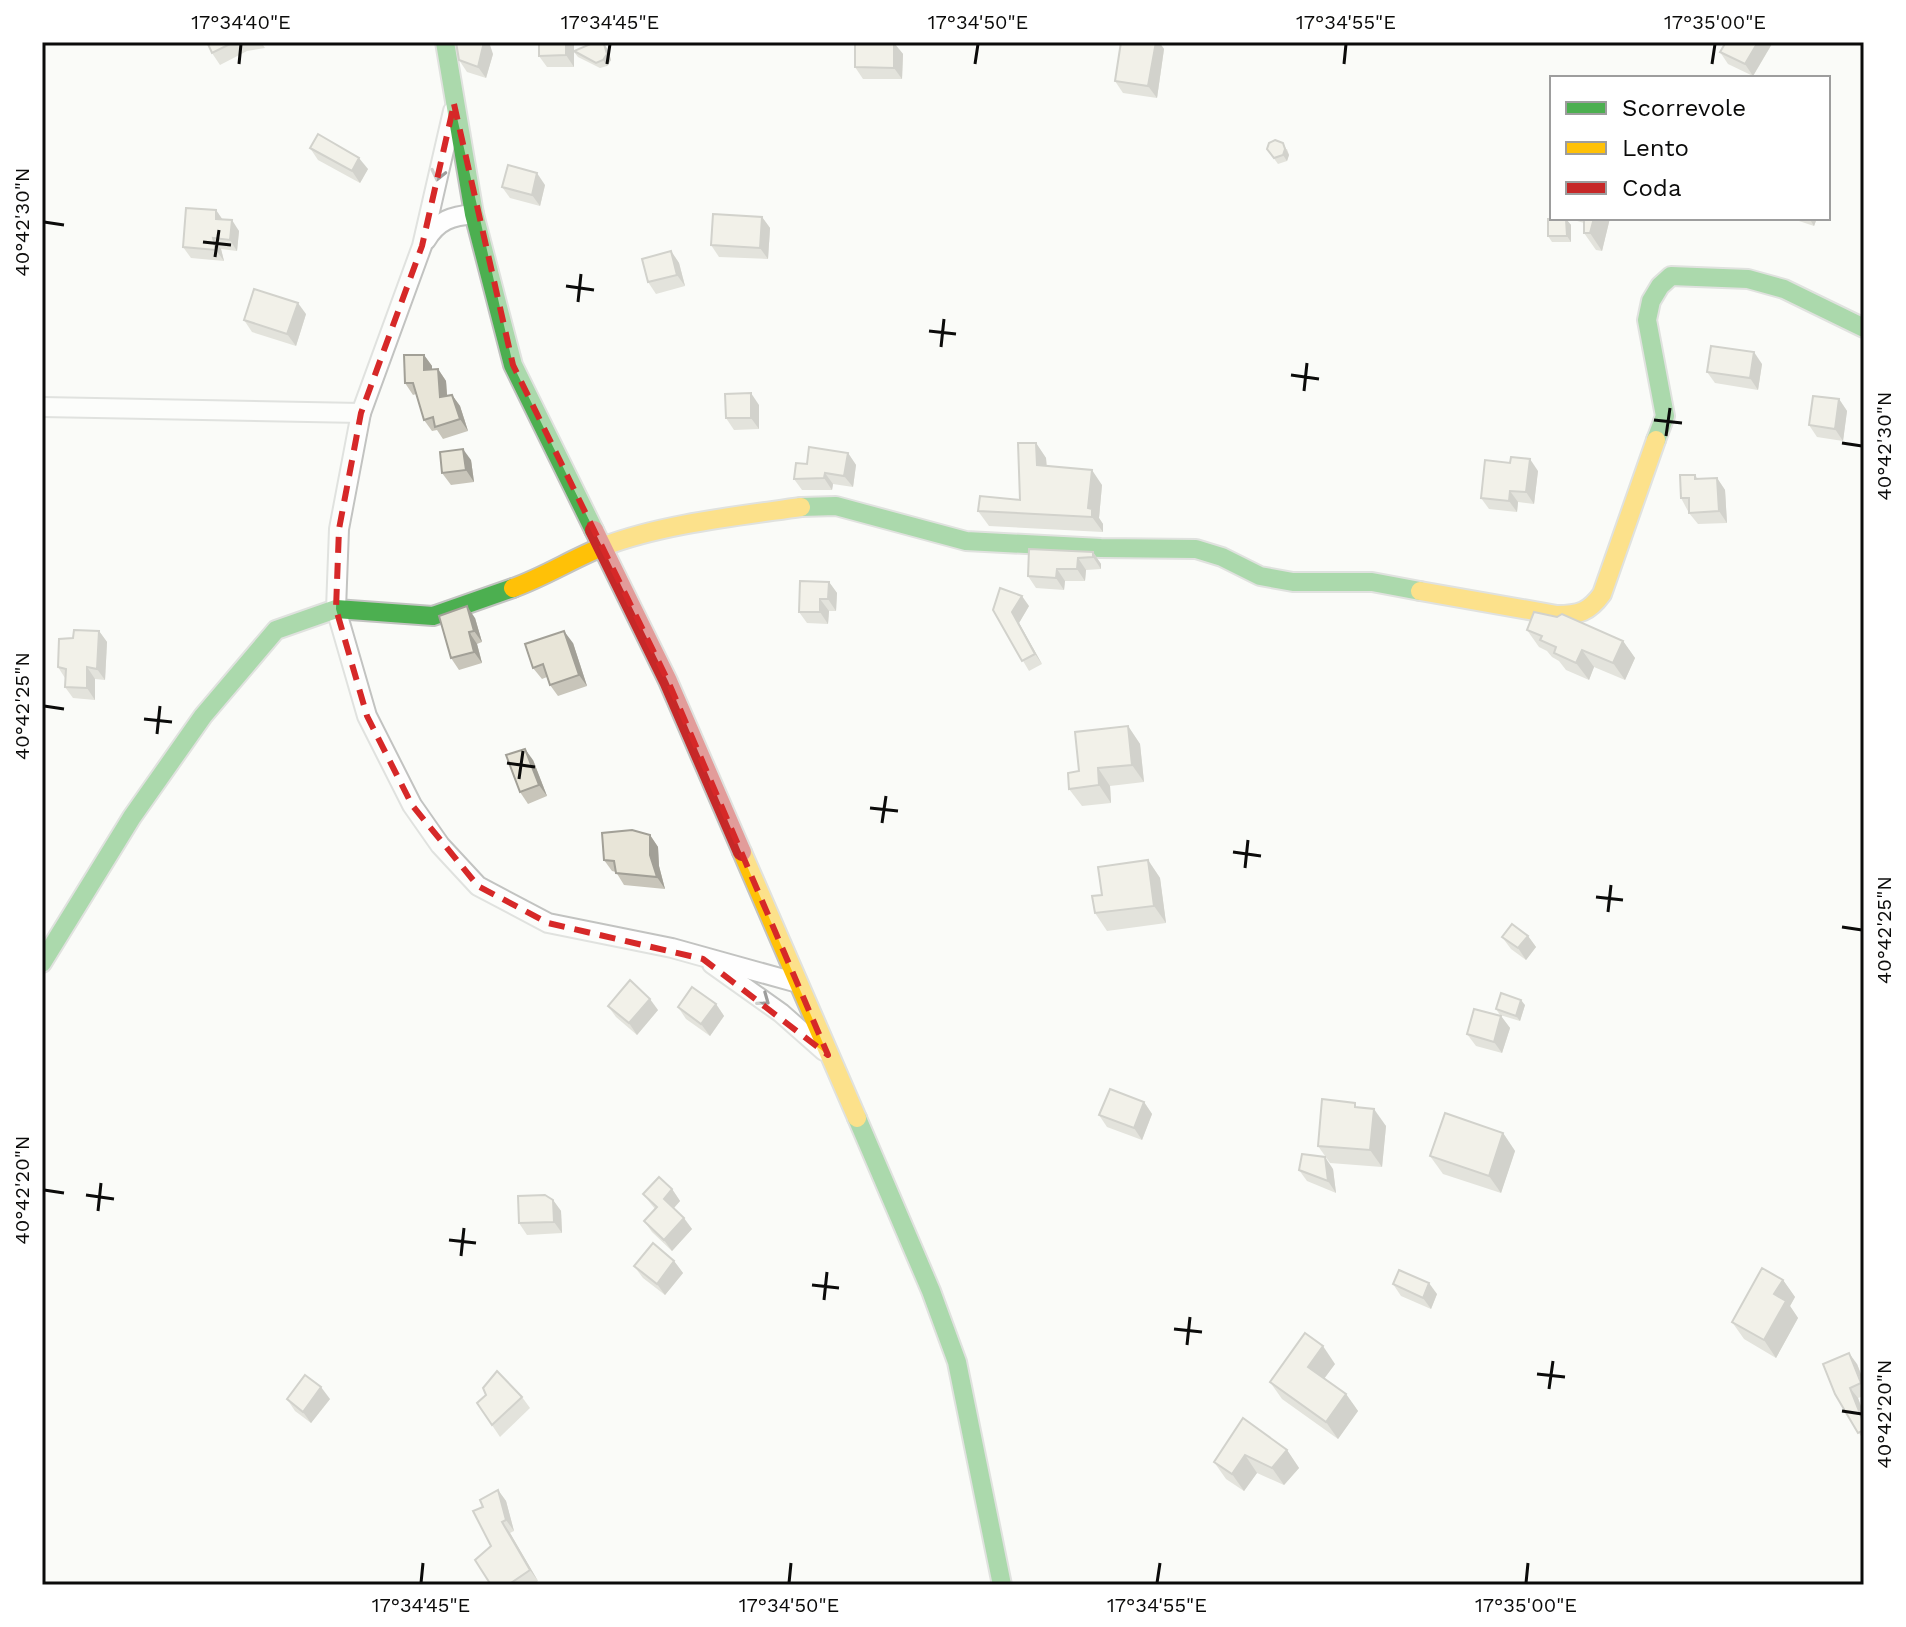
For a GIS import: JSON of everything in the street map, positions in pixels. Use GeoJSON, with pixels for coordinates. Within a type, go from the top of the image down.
{"type":"FeatureCollection","features":[{"type":"Feature","properties":{"kind":"street"},"geometry":{"type":"LineString","coordinates":[[445,42],[474,214],[513,365],[668,681],[931,1291],[957,1362],[1002,1585]]}},
{"type":"Feature","properties":{"kind":"street"},"geometry":{"type":"LineString","coordinates":[[454,104],[422,246],[361,413],[339,529],[336,609],[367,716],[412,805],[440,845],[478,886],[548,923],[672,948],[798,983]]}},
{"type":"Feature","properties":{"kind":"street"},"geometry":{"type":"LineString","coordinates":[[422,246],[441,221],[474,214]]}},
{"type":"Feature","properties":{"kind":"street"},"geometry":{"type":"LineString","coordinates":[[42,963],[132,817],[203,716],[276,630],[336,609],[433,616],[535,580],[602,547],[645,534],[745,515],[807,506],[836,506],[966,541],[1196,549],[1222,557],[1260,576],[1293,582],[1372,582],[1501,607],[1578,615],[1592,608],[1602,594],[1665,416],[1647,320],[1651,301],[1660,286],[1671,276],[1748,279],[1784,289],[1864,328]]}},
{"type":"Feature","properties":{"kind":"street"},"geometry":{"type":"LineString","coordinates":[[42,407],[361,413]]}},
{"type":"Feature","properties":{"kind":"street"},"geometry":{"type":"LineString","coordinates":[[672,948],[722,970],[781,1013],[828,1055]]}},
{"type":"Feature","properties":{"kind":"highlighted area"},"geometry":{"type":"Polygon","coordinates":[[[454,104],[513,365],[668,681],[828,1055],[703,959],[548,923],[478,886],[412,805],[367,716],[336,609],[339,529],[361,413],[422,246],[454,104]]]}},
{"type":"Feature","properties":{"kind":"building"},"geometry":{"type":"Polygon","coordinates":[[[207,42],[234,42],[212,53],[207,42]]]}},
{"type":"Feature","properties":{"kind":"building"},"geometry":{"type":"Polygon","coordinates":[[[456,42],[484,42],[478,67],[459,60],[456,42]]]}},
{"type":"Feature","properties":{"kind":"building"},"geometry":{"type":"Polygon","coordinates":[[[539,42],[566,42],[566,55],[539,56],[539,42]]]}},
{"type":"Feature","properties":{"kind":"building"},"geometry":{"type":"Polygon","coordinates":[[[595,42],[604,44],[607,54],[603,60],[596,63],[574,51],[595,42]]]}},
{"type":"Feature","properties":{"kind":"building"},"geometry":{"type":"Polygon","coordinates":[[[855,42],[894,43],[894,68],[855,67],[855,42]]]}},
{"type":"Feature","properties":{"kind":"building"},"geometry":{"type":"Polygon","coordinates":[[[1121,42],[1156,42],[1148,86],[1115,81],[1121,42]]]}},
{"type":"Feature","properties":{"kind":"building"},"geometry":{"type":"Polygon","coordinates":[[[1726,42],[1758,42],[1745,64],[1720,52],[1726,42]]]}},
{"type":"Feature","properties":{"kind":"building"},"geometry":{"type":"Polygon","coordinates":[[[318,134],[359,158],[352,171],[310,148],[318,134]]]}},
{"type":"Feature","properties":{"kind":"building"},"geometry":{"type":"Polygon","coordinates":[[[1275,140],[1283,143],[1285,149],[1283,155],[1274,158],[1267,149],[1269,143],[1275,140]]]}},
{"type":"Feature","properties":{"kind":"building"},"geometry":{"type":"Polygon","coordinates":[[[508,165],[537,173],[532,195],[502,187],[508,165]]]}},
{"type":"Feature","properties":{"kind":"building"},"geometry":{"type":"Polygon","coordinates":[[[186,208],[216,210],[216,219],[232,220],[230,240],[213,238],[216,250],[183,247],[186,208]]]}},
{"type":"Feature","properties":{"kind":"building"},"geometry":{"type":"Polygon","coordinates":[[[713,214],[762,217],[760,248],[711,245],[713,214]]]}},
{"type":"Feature","properties":{"kind":"building"},"geometry":{"type":"Polygon","coordinates":[[[1548,219],[1566,220],[1567,236],[1548,236],[1548,219]]]}},
{"type":"Feature","properties":{"kind":"building"},"geometry":{"type":"Polygon","coordinates":[[[1584,220],[1593,220],[1590,233],[1584,233],[1584,220]]]}},
{"type":"Feature","properties":{"kind":"building"},"geometry":{"type":"Polygon","coordinates":[[[671,251],[677,275],[648,282],[642,259],[671,251]]]}},
{"type":"Feature","properties":{"kind":"building"},"geometry":{"type":"Polygon","coordinates":[[[254,289],[298,303],[287,334],[244,320],[254,289]]]}},
{"type":"Feature","properties":{"kind":"building"},"geometry":{"type":"Polygon","coordinates":[[[1711,346],[1754,352],[1750,378],[1707,372],[1711,346]]]}},
{"type":"Feature","properties":{"kind":"building"},"geometry":{"type":"Polygon","coordinates":[[[404,355],[424,355],[424,370],[438,369],[440,397],[452,395],[460,419],[435,427],[433,417],[424,420],[413,383],[405,383],[404,355]]]}},
{"type":"Feature","properties":{"kind":"building"},"geometry":{"type":"Polygon","coordinates":[[[751,393],[751,418],[726,418],[725,394],[751,393]]]}},
{"type":"Feature","properties":{"kind":"building"},"geometry":{"type":"Polygon","coordinates":[[[1813,396],[1839,399],[1835,429],[1809,425],[1813,396]]]}},
{"type":"Feature","properties":{"kind":"building"},"geometry":{"type":"Polygon","coordinates":[[[1018,443],[1036,443],[1037,465],[1092,470],[1088,508],[1092,509],[1092,517],[978,511],[980,496],[1020,500],[1018,443]]]}},
{"type":"Feature","properties":{"kind":"building"},"geometry":{"type":"Polygon","coordinates":[[[809,447],[848,453],[844,476],[825,473],[824,478],[794,479],[796,463],[807,464],[809,447]]]}},
{"type":"Feature","properties":{"kind":"building"},"geometry":{"type":"Polygon","coordinates":[[[463,449],[466,470],[442,473],[440,452],[463,449]]]}},
{"type":"Feature","properties":{"kind":"building"},"geometry":{"type":"Polygon","coordinates":[[[1511,457],[1530,459],[1526,492],[1510,491],[1509,501],[1481,498],[1485,460],[1510,463],[1511,457]]]}},
{"type":"Feature","properties":{"kind":"building"},"geometry":{"type":"Polygon","coordinates":[[[1680,475],[1695,475],[1695,479],[1717,478],[1719,511],[1689,513],[1689,498],[1681,498],[1680,475]]]}},
{"type":"Feature","properties":{"kind":"building"},"geometry":{"type":"Polygon","coordinates":[[[1029,549],[1093,552],[1093,557],[1078,558],[1077,569],[1057,569],[1056,578],[1028,576],[1029,549]]]}},
{"type":"Feature","properties":{"kind":"building"},"geometry":{"type":"Polygon","coordinates":[[[800,581],[829,582],[828,599],[820,599],[820,612],[799,612],[800,581]]]}},
{"type":"Feature","properties":{"kind":"building"},"geometry":{"type":"Polygon","coordinates":[[[1000,588],[1022,596],[1012,612],[1035,654],[1022,661],[993,610],[1000,588]]]}},
{"type":"Feature","properties":{"kind":"building"},"geometry":{"type":"Polygon","coordinates":[[[467,606],[474,631],[469,632],[474,652],[451,658],[439,616],[467,606]]]}},
{"type":"Feature","properties":{"kind":"building"},"geometry":{"type":"Polygon","coordinates":[[[1534,612],[1557,617],[1562,614],[1623,641],[1613,663],[1582,650],[1576,663],[1554,653],[1556,647],[1540,640],[1542,636],[1527,630],[1534,612]]]}},
{"type":"Feature","properties":{"kind":"building"},"geometry":{"type":"Polygon","coordinates":[[[74,630],[99,631],[97,669],[87,667],[87,688],[65,687],[66,669],[58,667],[59,639],[73,638],[74,630]]]}},
{"type":"Feature","properties":{"kind":"building"},"geometry":{"type":"Polygon","coordinates":[[[564,631],[579,675],[550,685],[543,664],[533,668],[525,644],[564,631]]]}},
{"type":"Feature","properties":{"kind":"building"},"geometry":{"type":"Polygon","coordinates":[[[1128,726],[1132,765],[1098,768],[1099,785],[1069,789],[1068,773],[1079,771],[1075,732],[1128,726]]]}},
{"type":"Feature","properties":{"kind":"building"},"geometry":{"type":"Polygon","coordinates":[[[525,749],[539,785],[520,792],[506,755],[525,749]]]}},
{"type":"Feature","properties":{"kind":"building"},"geometry":{"type":"Polygon","coordinates":[[[632,830],[650,835],[650,855],[657,877],[616,873],[614,861],[604,860],[602,833],[632,830]]]}},
{"type":"Feature","properties":{"kind":"building"},"geometry":{"type":"Polygon","coordinates":[[[1148,860],[1154,906],[1095,913],[1092,896],[1102,895],[1098,867],[1148,860]]]}},
{"type":"Feature","properties":{"kind":"building"},"geometry":{"type":"Polygon","coordinates":[[[1512,924],[1528,936],[1518,948],[1502,937],[1512,924]]]}},
{"type":"Feature","properties":{"kind":"building"},"geometry":{"type":"Polygon","coordinates":[[[630,980],[650,999],[629,1023],[608,1006],[630,980]]]}},
{"type":"Feature","properties":{"kind":"building"},"geometry":{"type":"Polygon","coordinates":[[[692,987],[716,1004],[701,1024],[678,1007],[692,987]]]}},
{"type":"Feature","properties":{"kind":"building"},"geometry":{"type":"Polygon","coordinates":[[[1501,993],[1521,1000],[1516,1016],[1496,1009],[1501,993]]]}},
{"type":"Feature","properties":{"kind":"building"},"geometry":{"type":"Polygon","coordinates":[[[1474,1009],[1501,1016],[1494,1042],[1467,1034],[1474,1009]]]}},
{"type":"Feature","properties":{"kind":"building"},"geometry":{"type":"Polygon","coordinates":[[[1110,1089],[1144,1102],[1134,1128],[1099,1115],[1110,1089]]]}},
{"type":"Feature","properties":{"kind":"building"},"geometry":{"type":"Polygon","coordinates":[[[1322,1099],[1374,1109],[1370,1150],[1318,1146],[1322,1099]]]}},
{"type":"Feature","properties":{"kind":"building"},"geometry":{"type":"Polygon","coordinates":[[[1445,1113],[1503,1133],[1489,1176],[1430,1156],[1445,1113]]]}},
{"type":"Feature","properties":{"kind":"building"},"geometry":{"type":"Polygon","coordinates":[[[1302,1154],[1325,1157],[1328,1181],[1299,1170],[1302,1154]]]}},
{"type":"Feature","properties":{"kind":"building"},"geometry":{"type":"Polygon","coordinates":[[[659,1177],[672,1189],[664,1199],[684,1218],[664,1240],[644,1221],[657,1207],[643,1194],[659,1177]]]}},
{"type":"Feature","properties":{"kind":"building"},"geometry":{"type":"Polygon","coordinates":[[[545,1195],[553,1200],[554,1222],[519,1223],[518,1196],[545,1195]]]}},
{"type":"Feature","properties":{"kind":"building"},"geometry":{"type":"Polygon","coordinates":[[[653,1243],[674,1261],[657,1284],[634,1266],[653,1243]]]}},
{"type":"Feature","properties":{"kind":"building"},"geometry":{"type":"Polygon","coordinates":[[[1762,1268],[1783,1280],[1774,1294],[1786,1301],[1764,1340],[1732,1322],[1762,1268]]]}},
{"type":"Feature","properties":{"kind":"building"},"geometry":{"type":"Polygon","coordinates":[[[1399,1270],[1429,1283],[1423,1298],[1393,1284],[1399,1270]]]}},
{"type":"Feature","properties":{"kind":"building"},"geometry":{"type":"Polygon","coordinates":[[[1305,1333],[1323,1346],[1308,1367],[1346,1394],[1326,1422],[1270,1382],[1305,1333]]]}},
{"type":"Feature","properties":{"kind":"building"},"geometry":{"type":"Polygon","coordinates":[[[1849,1353],[1861,1383],[1850,1388],[1864,1424],[1864,1430],[1858,1433],[1835,1394],[1823,1364],[1849,1353]]]}},
{"type":"Feature","properties":{"kind":"building"},"geometry":{"type":"Polygon","coordinates":[[[497,1371],[522,1397],[492,1425],[477,1403],[486,1395],[483,1388],[497,1371]]]}},
{"type":"Feature","properties":{"kind":"building"},"geometry":{"type":"Polygon","coordinates":[[[305,1375],[321,1387],[303,1412],[287,1399],[305,1375]]]}},
{"type":"Feature","properties":{"kind":"building"},"geometry":{"type":"Polygon","coordinates":[[[1243,1418],[1287,1450],[1272,1468],[1245,1455],[1232,1474],[1214,1462],[1243,1418]]]}},
{"type":"Feature","properties":{"kind":"building"},"geometry":{"type":"Polygon","coordinates":[[[498,1490],[506,1520],[502,1522],[530,1570],[508,1585],[491,1585],[475,1560],[491,1546],[473,1511],[483,1507],[480,1500],[498,1490]]]}},
{"type":"Feature","properties":{"kind":"traffic: fast"},"geometry":{"type":"LineString","coordinates":[[445,42],[474,214],[513,365],[594,530]]}},
{"type":"Feature","properties":{"kind":"traffic: fast"},"geometry":{"type":"LineString","coordinates":[[1656,440],[1665,416],[1647,320],[1651,301],[1671,276],[1748,279],[1784,289],[1864,328]]}},
{"type":"Feature","properties":{"kind":"traffic: fast"},"geometry":{"type":"LineString","coordinates":[[801,507],[836,506],[966,541],[1196,549],[1222,557],[1260,576],[1293,582],[1372,582],[1420,591]]}},
{"type":"Feature","properties":{"kind":"traffic: fast"},"geometry":{"type":"LineString","coordinates":[[42,963],[132,817],[203,716],[276,630],[336,609],[433,616],[513,588]]}},
{"type":"Feature","properties":{"kind":"traffic: fast"},"geometry":{"type":"LineString","coordinates":[[857,1118],[931,1291],[957,1362],[1002,1585]]}},
{"type":"Feature","properties":{"kind":"traffic: slow"},"geometry":{"type":"LineString","coordinates":[[1420,591],[1557,615],[1588,609],[1602,594],[1656,440]]}},
{"type":"Feature","properties":{"kind":"traffic: slow"},"geometry":{"type":"LineString","coordinates":[[513,588],[591,552],[649,532],[801,507]]}},
{"type":"Feature","properties":{"kind":"traffic: slow"},"geometry":{"type":"LineString","coordinates":[[742,852],[857,1118]]}},
{"type":"Feature","properties":{"kind":"traffic: jam"},"geometry":{"type":"LineString","coordinates":[[594,530],[668,681],[742,852]]}}]}
